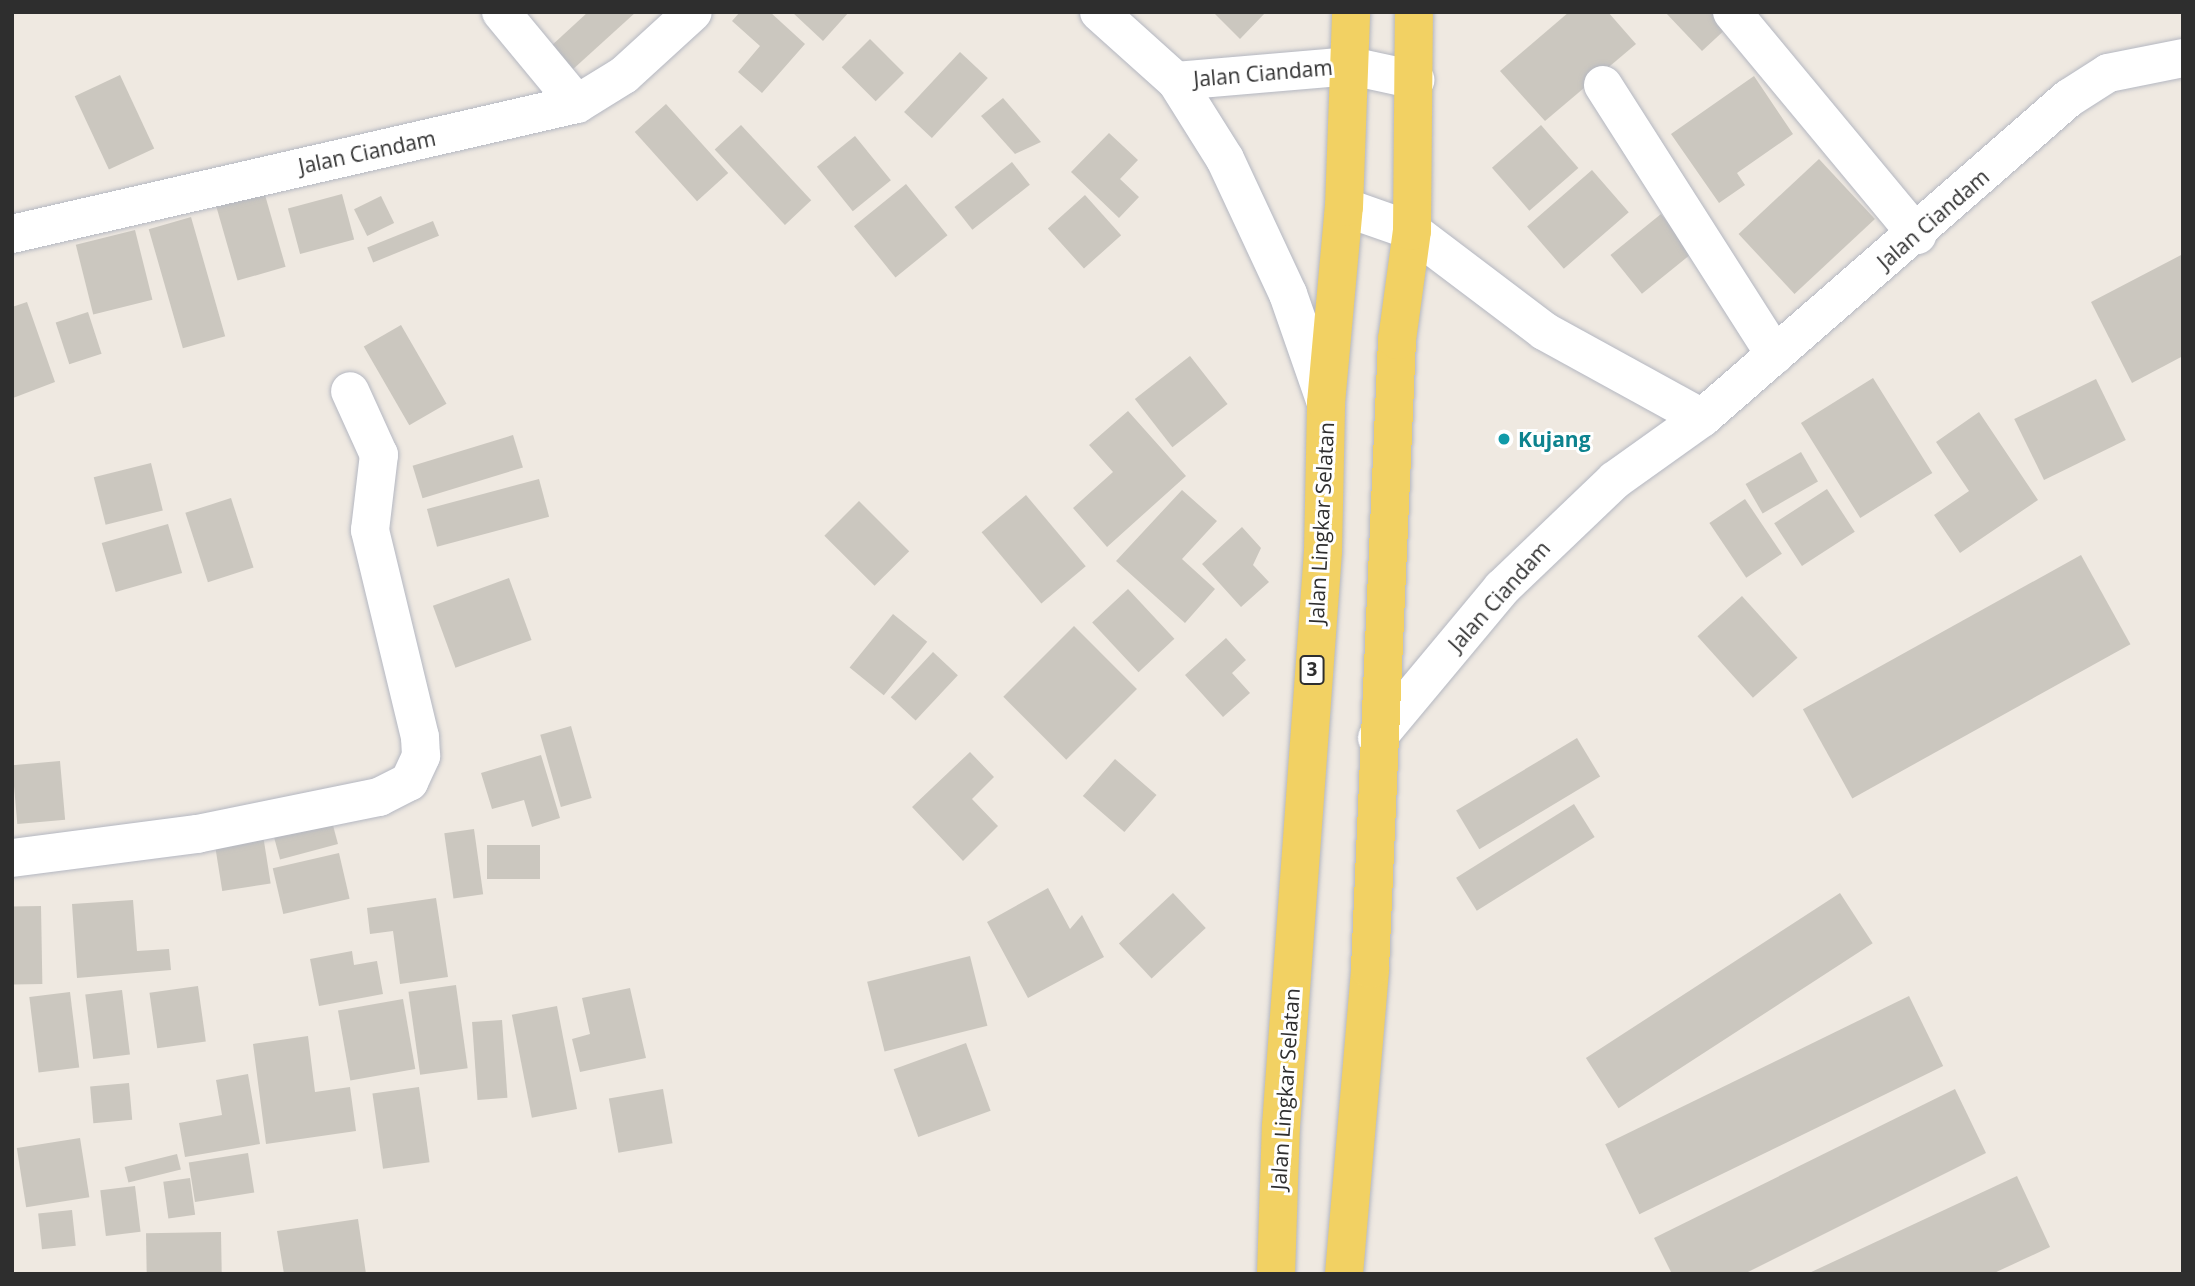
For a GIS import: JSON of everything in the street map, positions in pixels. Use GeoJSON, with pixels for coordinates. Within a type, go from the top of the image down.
{"type":"FeatureCollection","features":[{"type":"Feature","properties":{"kind":"main road","name":"Jalan Lingkar Selatan"},"geometry":{"type":"LineString","coordinates":[[1276,1274],[1281,1126],[1323,551],[1326,403],[1344,207],[1351,12]]}},
{"type":"Feature","properties":{"kind":"main road"},"geometry":{"type":"LineString","coordinates":[[1344,1274],[1370,969],[1377,738],[1397,340],[1412,231],[1414,12]]}},
{"type":"Feature","properties":{"kind":"street"},"geometry":{"type":"LineString","coordinates":[[500,12],[577,104]]}},
{"type":"Feature","properties":{"kind":"street","name":"Jalan Ciandam"},"geometry":{"type":"LineString","coordinates":[[12,234],[577,104],[624,75],[693,12]]}},
{"type":"Feature","properties":{"kind":"street","name":"Jalan Ciandam"},"geometry":{"type":"LineString","coordinates":[[1099,12],[1176,81],[1255,216],[1288,294],[1326,403]]}},
{"type":"Feature","properties":{"kind":"street"},"geometry":{"type":"LineString","coordinates":[[1732,12],[1917,235]]}},
{"type":"Feature","properties":{"kind":"street","name":"Jalan Ciandam"},"geometry":{"type":"LineString","coordinates":[[1377,738],[1468,627],[1546,543],[1615,480],[1702,418],[2093,82],[2131,66],[2183,58]]}},
{"type":"Feature","properties":{"kind":"street","name":"Jalan Ciandam"},"geometry":{"type":"LineString","coordinates":[[1176,81],[1351,66],[1415,80]]}},
{"type":"Feature","properties":{"kind":"street"},"geometry":{"type":"LineString","coordinates":[[1602,85],[1775,355]]}},
{"type":"Feature","properties":{"kind":"street"},"geometry":{"type":"LineString","coordinates":[[1344,207],[1412,231],[1544,331],[1702,418]]}},
{"type":"Feature","properties":{"kind":"street"},"geometry":{"type":"LineString","coordinates":[[12,858],[197,834],[379,797],[409,782],[421,756],[420,737],[370,530],[379,455],[350,391]]}},
{"type":"Feature","properties":{"kind":"building"},"geometry":{"type":"Polygon","coordinates":[[[588,12],[636,12],[571,71],[550,47],[588,12]]]}},
{"type":"Feature","properties":{"kind":"building"},"geometry":{"type":"Polygon","coordinates":[[[740,12],[770,12],[805,44],[762,93],[738,72],[760,46],[732,21],[740,12]]]}},
{"type":"Feature","properties":{"kind":"building"},"geometry":{"type":"Polygon","coordinates":[[[792,12],[849,12],[823,41],[792,12]]]}},
{"type":"Feature","properties":{"kind":"building"},"geometry":{"type":"Polygon","coordinates":[[[1213,12],[1266,12],[1240,39],[1213,12]]]}},
{"type":"Feature","properties":{"kind":"building"},"geometry":{"type":"Polygon","coordinates":[[[1569,12],[1608,12],[1636,44],[1545,121],[1500,71],[1569,12]]]}},
{"type":"Feature","properties":{"kind":"building"},"geometry":{"type":"Polygon","coordinates":[[[1665,12],[1716,12],[1729,26],[1702,51],[1665,12]]]}},
{"type":"Feature","properties":{"kind":"building"},"geometry":{"type":"Polygon","coordinates":[[[870,39],[904,73],[876,101],[842,67],[870,39]]]}},
{"type":"Feature","properties":{"kind":"building"},"geometry":{"type":"Polygon","coordinates":[[[960,52],[988,78],[932,138],[904,112],[960,52]]]}},
{"type":"Feature","properties":{"kind":"building"},"geometry":{"type":"Polygon","coordinates":[[[120,75],[154,148],[109,170],[75,96],[120,75]]]}},
{"type":"Feature","properties":{"kind":"building"},"geometry":{"type":"Polygon","coordinates":[[[1754,76],[1793,134],[1737,173],[1745,185],[1719,203],[1671,134],[1754,76]]]}},
{"type":"Feature","properties":{"kind":"building"},"geometry":{"type":"Polygon","coordinates":[[[1003,98],[1041,142],[1015,154],[981,116],[1003,98]]]}},
{"type":"Feature","properties":{"kind":"building"},"geometry":{"type":"Polygon","coordinates":[[[666,104],[728,173],[697,201],[635,132],[666,104]]]}},
{"type":"Feature","properties":{"kind":"building"},"geometry":{"type":"Polygon","coordinates":[[[741,125],[811,200],[785,225],[715,150],[741,125]]]}},
{"type":"Feature","properties":{"kind":"building"},"geometry":{"type":"Polygon","coordinates":[[[1541,125],[1578,168],[1529,211],[1492,168],[1541,125]]]}},
{"type":"Feature","properties":{"kind":"building"},"geometry":{"type":"Polygon","coordinates":[[[1109,133],[1138,160],[1120,179],[1139,197],[1119,218],[1071,172],[1109,133]]]}},
{"type":"Feature","properties":{"kind":"building"},"geometry":{"type":"Polygon","coordinates":[[[855,136],[891,180],[853,211],[817,167],[855,136]]]}},
{"type":"Feature","properties":{"kind":"building"},"geometry":{"type":"Polygon","coordinates":[[[1819,159],[1875,219],[1794,294],[1739,234],[1819,159]]]}},
{"type":"Feature","properties":{"kind":"building"},"geometry":{"type":"Polygon","coordinates":[[[1012,162],[1030,185],[972,230],[954,207],[1012,162]]]}},
{"type":"Feature","properties":{"kind":"building"},"geometry":{"type":"Polygon","coordinates":[[[1592,170],[1629,212],[1564,269],[1527,226],[1592,170]]]}},
{"type":"Feature","properties":{"kind":"building"},"geometry":{"type":"Polygon","coordinates":[[[906,184],[948,235],[895,277],[854,226],[906,184]]]}},
{"type":"Feature","properties":{"kind":"building"},"geometry":{"type":"Polygon","coordinates":[[[263,188],[286,267],[238,281],[215,202],[263,188]]]}},
{"type":"Feature","properties":{"kind":"building"},"geometry":{"type":"Polygon","coordinates":[[[342,194],[354,239],[300,254],[288,208],[342,194]]]}},
{"type":"Feature","properties":{"kind":"building"},"geometry":{"type":"Polygon","coordinates":[[[1085,195],[1121,235],[1084,269],[1048,228],[1085,195]]]}},
{"type":"Feature","properties":{"kind":"building"},"geometry":{"type":"Polygon","coordinates":[[[381,196],[394,223],[367,236],[354,209],[381,196]]]}},
{"type":"Feature","properties":{"kind":"building"},"geometry":{"type":"Polygon","coordinates":[[[1661,214],[1692,253],[1642,294],[1610,255],[1661,214]]]}},
{"type":"Feature","properties":{"kind":"building"},"geometry":{"type":"Polygon","coordinates":[[[191,217],[225,336],[183,348],[149,229],[191,217]]]}},
{"type":"Feature","properties":{"kind":"building"},"geometry":{"type":"Polygon","coordinates":[[[433,221],[439,236],[373,262],[367,248],[433,221]]]}},
{"type":"Feature","properties":{"kind":"building"},"geometry":{"type":"Polygon","coordinates":[[[135,230],[152,300],[93,315],[76,245],[135,230]]]}},
{"type":"Feature","properties":{"kind":"building"},"geometry":{"type":"Polygon","coordinates":[[[2183,254],[2183,356],[2132,383],[2091,302],[2183,254]]]}},
{"type":"Feature","properties":{"kind":"building"},"geometry":{"type":"Polygon","coordinates":[[[27,302],[55,382],[13,398],[12,307],[27,302]]]}},
{"type":"Feature","properties":{"kind":"building"},"geometry":{"type":"Polygon","coordinates":[[[88,312],[102,354],[69,364],[56,323],[88,312]]]}},
{"type":"Feature","properties":{"kind":"building"},"geometry":{"type":"Polygon","coordinates":[[[401,325],[446,404],[409,425],[364,346],[401,325]]]}},
{"type":"Feature","properties":{"kind":"building"},"geometry":{"type":"Polygon","coordinates":[[[1190,356],[1228,404],[1172,447],[1135,399],[1190,356]]]}},
{"type":"Feature","properties":{"kind":"building"},"geometry":{"type":"Polygon","coordinates":[[[1873,378],[1932,473],[1860,518],[1801,423],[1873,378]]]}},
{"type":"Feature","properties":{"kind":"building"},"geometry":{"type":"Polygon","coordinates":[[[2096,379],[2126,440],[2044,480],[2014,419],[2096,379]]]}},
{"type":"Feature","properties":{"kind":"building"},"geometry":{"type":"Polygon","coordinates":[[[1128,411],[1186,476],[1107,547],[1073,508],[1113,472],[1089,445],[1128,411]]]}},
{"type":"Feature","properties":{"kind":"building"},"geometry":{"type":"Polygon","coordinates":[[[1979,412],[2038,500],[1960,553],[1934,515],[1969,491],[1936,442],[1979,412]]]}},
{"type":"Feature","properties":{"kind":"building"},"geometry":{"type":"Polygon","coordinates":[[[513,435],[523,468],[423,498],[413,466],[513,435]]]}},
{"type":"Feature","properties":{"kind":"building"},"geometry":{"type":"Polygon","coordinates":[[[1801,452],[1818,481],[1763,513],[1746,484],[1801,452]]]}},
{"type":"Feature","properties":{"kind":"building"},"geometry":{"type":"Polygon","coordinates":[[[151,463],[163,511],[106,525],[94,477],[151,463]]]}},
{"type":"Feature","properties":{"kind":"building"},"geometry":{"type":"Polygon","coordinates":[[[539,479],[549,517],[437,547],[427,509],[539,479]]]}},
{"type":"Feature","properties":{"kind":"building"},"geometry":{"type":"Polygon","coordinates":[[[1827,489],[1855,532],[1802,566],[1774,523],[1827,489]]]}},
{"type":"Feature","properties":{"kind":"building"},"geometry":{"type":"Polygon","coordinates":[[[1182,490],[1217,521],[1182,559],[1215,589],[1185,623],[1116,561],[1182,490]]]}},
{"type":"Feature","properties":{"kind":"building"},"geometry":{"type":"Polygon","coordinates":[[[1026,495],[1086,566],[1041,604],[982,532],[1026,495]]]}},
{"type":"Feature","properties":{"kind":"building"},"geometry":{"type":"Polygon","coordinates":[[[231,498],[254,567],[208,582],[185,513],[231,498]]]}},
{"type":"Feature","properties":{"kind":"building"},"geometry":{"type":"Polygon","coordinates":[[[1745,499],[1782,554],[1746,578],[1709,523],[1745,499]]]}},
{"type":"Feature","properties":{"kind":"building"},"geometry":{"type":"Polygon","coordinates":[[[859,501],[909,551],[875,586],[824,536],[859,501]]]}},
{"type":"Feature","properties":{"kind":"building"},"geometry":{"type":"Polygon","coordinates":[[[168,524],[182,573],[116,592],[102,543],[168,524]]]}},
{"type":"Feature","properties":{"kind":"building"},"geometry":{"type":"Polygon","coordinates":[[[1242,527],[1261,548],[1253,565],[1269,582],[1241,607],[1202,564],[1242,527]]]}},
{"type":"Feature","properties":{"kind":"building"},"geometry":{"type":"Polygon","coordinates":[[[2081,555],[2130,644],[1852,798],[1803,709],[2081,555]]]}},
{"type":"Feature","properties":{"kind":"building"},"geometry":{"type":"Polygon","coordinates":[[[509,578],[532,640],[455,668],[433,606],[509,578]]]}},
{"type":"Feature","properties":{"kind":"building"},"geometry":{"type":"Polygon","coordinates":[[[1128,589],[1174,639],[1139,672],[1092,622],[1128,589]]]}},
{"type":"Feature","properties":{"kind":"building"},"geometry":{"type":"Polygon","coordinates":[[[1742,596],[1798,658],[1753,698],[1697,636],[1742,596]]]}},
{"type":"Feature","properties":{"kind":"building"},"geometry":{"type":"Polygon","coordinates":[[[893,614],[927,642],[884,695],[850,668],[893,614]]]}},
{"type":"Feature","properties":{"kind":"building"},"geometry":{"type":"Polygon","coordinates":[[[1074,626],[1137,689],[1066,760],[1003,697],[1074,626]]]}},
{"type":"Feature","properties":{"kind":"building"},"geometry":{"type":"Polygon","coordinates":[[[1226,638],[1246,660],[1232,673],[1250,693],[1223,717],[1185,675],[1226,638]]]}},
{"type":"Feature","properties":{"kind":"building"},"geometry":{"type":"Polygon","coordinates":[[[933,652],[958,675],[916,721],[891,697],[933,652]]]}},
{"type":"Feature","properties":{"kind":"building"},"geometry":{"type":"Polygon","coordinates":[[[571,726],[592,798],[561,807],[540,735],[571,726]]]}},
{"type":"Feature","properties":{"kind":"building"},"geometry":{"type":"Polygon","coordinates":[[[1577,738],[1600,777],[1479,849],[1456,811],[1577,738]]]}},
{"type":"Feature","properties":{"kind":"building"},"geometry":{"type":"Polygon","coordinates":[[[970,752],[994,777],[972,799],[998,826],[963,861],[912,807],[970,752]]]}},
{"type":"Feature","properties":{"kind":"building"},"geometry":{"type":"Polygon","coordinates":[[[541,755],[560,818],[532,827],[524,800],[492,809],[481,773],[541,755]]]}},
{"type":"Feature","properties":{"kind":"building"},"geometry":{"type":"Polygon","coordinates":[[[1115,759],[1157,795],[1124,832],[1083,796],[1115,759]]]}},
{"type":"Feature","properties":{"kind":"building"},"geometry":{"type":"Polygon","coordinates":[[[60,761],[65,820],[17,824],[12,765],[60,761]]]}},
{"type":"Feature","properties":{"kind":"building"},"geometry":{"type":"Polygon","coordinates":[[[1574,804],[1595,837],[1477,911],[1456,878],[1574,804]]]}},
{"type":"Feature","properties":{"kind":"building"},"geometry":{"type":"Polygon","coordinates":[[[331,818],[338,844],[280,860],[273,834],[331,818]]]}},
{"type":"Feature","properties":{"kind":"building"},"geometry":{"type":"Polygon","coordinates":[[[474,829],[483,894],[453,899],[444,833],[474,829]]]}},
{"type":"Feature","properties":{"kind":"building"},"geometry":{"type":"Polygon","coordinates":[[[263,835],[271,883],[222,891],[215,843],[263,835]]]}},
{"type":"Feature","properties":{"kind":"building"},"geometry":{"type":"Polygon","coordinates":[[[487,845],[540,845],[540,879],[487,879],[487,845]]]}},
{"type":"Feature","properties":{"kind":"building"},"geometry":{"type":"Polygon","coordinates":[[[339,853],[350,899],[283,914],[273,868],[339,853]]]}},
{"type":"Feature","properties":{"kind":"building"},"geometry":{"type":"Polygon","coordinates":[[[1048,888],[1070,929],[1082,915],[1104,957],[1028,998],[987,922],[1048,888]]]}},
{"type":"Feature","properties":{"kind":"building"},"geometry":{"type":"Polygon","coordinates":[[[1173,893],[1206,928],[1152,979],[1119,943],[1173,893]]]}},
{"type":"Feature","properties":{"kind":"building"},"geometry":{"type":"Polygon","coordinates":[[[1840,893],[1873,943],[1619,1108],[1586,1058],[1840,893]]]}},
{"type":"Feature","properties":{"kind":"building"},"geometry":{"type":"Polygon","coordinates":[[[436,898],[448,977],[400,984],[393,931],[370,934],[367,908],[436,898]]]}},
{"type":"Feature","properties":{"kind":"building"},"geometry":{"type":"Polygon","coordinates":[[[133,900],[137,951],[169,949],[171,970],[77,978],[72,904],[133,900]]]}},
{"type":"Feature","properties":{"kind":"building"},"geometry":{"type":"Polygon","coordinates":[[[41,906],[42,984],[13,984],[12,907],[41,906]]]}},
{"type":"Feature","properties":{"kind":"building"},"geometry":{"type":"Polygon","coordinates":[[[352,951],[354,965],[377,961],[383,994],[319,1006],[310,959],[352,951]]]}},
{"type":"Feature","properties":{"kind":"building"},"geometry":{"type":"Polygon","coordinates":[[[970,956],[987,1026],[885,1052],[867,982],[970,956]]]}},
{"type":"Feature","properties":{"kind":"building"},"geometry":{"type":"Polygon","coordinates":[[[456,985],[468,1068],[420,1075],[408,992],[456,985]]]}},
{"type":"Feature","properties":{"kind":"building"},"geometry":{"type":"Polygon","coordinates":[[[198,986],[206,1041],[157,1048],[149,993],[198,986]]]}},
{"type":"Feature","properties":{"kind":"building"},"geometry":{"type":"Polygon","coordinates":[[[630,988],[646,1058],[580,1072],[572,1039],[590,1034],[582,998],[630,988]]]}},
{"type":"Feature","properties":{"kind":"building"},"geometry":{"type":"Polygon","coordinates":[[[122,990],[130,1055],[93,1059],[85,995],[122,990]]]}},
{"type":"Feature","properties":{"kind":"building"},"geometry":{"type":"Polygon","coordinates":[[[70,992],[79,1067],[39,1072],[29,997],[70,992]]]}},
{"type":"Feature","properties":{"kind":"building"},"geometry":{"type":"Polygon","coordinates":[[[1909,996],[1943,1066],[1639,1214],[1605,1144],[1909,996]]]}},
{"type":"Feature","properties":{"kind":"building"},"geometry":{"type":"Polygon","coordinates":[[[403,999],[415,1069],[350,1080],[338,1010],[403,999]]]}},
{"type":"Feature","properties":{"kind":"building"},"geometry":{"type":"Polygon","coordinates":[[[557,1006],[577,1109],[532,1118],[512,1015],[557,1006]]]}},
{"type":"Feature","properties":{"kind":"building"},"geometry":{"type":"Polygon","coordinates":[[[502,1020],[507,1098],[478,1100],[472,1022],[502,1020]]]}},
{"type":"Feature","properties":{"kind":"building"},"geometry":{"type":"Polygon","coordinates":[[[308,1036],[315,1092],[350,1087],[356,1131],[266,1144],[253,1044],[308,1036]]]}},
{"type":"Feature","properties":{"kind":"building"},"geometry":{"type":"Polygon","coordinates":[[[966,1043],[991,1111],[918,1137],[894,1069],[966,1043]]]}},
{"type":"Feature","properties":{"kind":"building"},"geometry":{"type":"Polygon","coordinates":[[[248,1074],[260,1144],[185,1157],[179,1123],[222,1115],[216,1080],[248,1074]]]}},
{"type":"Feature","properties":{"kind":"building"},"geometry":{"type":"Polygon","coordinates":[[[129,1083],[132,1120],[93,1123],[90,1086],[129,1083]]]}},
{"type":"Feature","properties":{"kind":"building"},"geometry":{"type":"Polygon","coordinates":[[[419,1087],[430,1162],[383,1169],[372,1094],[419,1087]]]}},
{"type":"Feature","properties":{"kind":"building"},"geometry":{"type":"Polygon","coordinates":[[[663,1089],[673,1143],[618,1153],[609,1099],[663,1089]]]}},
{"type":"Feature","properties":{"kind":"building"},"geometry":{"type":"Polygon","coordinates":[[[1955,1089],[1986,1153],[1744,1274],[1672,1274],[1654,1238],[1955,1089]]]}},
{"type":"Feature","properties":{"kind":"building"},"geometry":{"type":"Polygon","coordinates":[[[80,1138],[89,1197],[26,1207],[17,1148],[80,1138]]]}},
{"type":"Feature","properties":{"kind":"building"},"geometry":{"type":"Polygon","coordinates":[[[248,1153],[254,1193],[195,1202],[189,1162],[248,1153]]]}},
{"type":"Feature","properties":{"kind":"building"},"geometry":{"type":"Polygon","coordinates":[[[177,1154],[181,1170],[128,1183],[125,1167],[177,1154]]]}},
{"type":"Feature","properties":{"kind":"building"},"geometry":{"type":"Polygon","coordinates":[[[2017,1176],[2050,1247],[1992,1274],[1807,1274],[2017,1176]]]}},
{"type":"Feature","properties":{"kind":"building"},"geometry":{"type":"Polygon","coordinates":[[[190,1178],[195,1215],[168,1218],[163,1182],[190,1178]]]}},
{"type":"Feature","properties":{"kind":"building"},"geometry":{"type":"Polygon","coordinates":[[[135,1186],[141,1232],[106,1236],[100,1190],[135,1186]]]}},
{"type":"Feature","properties":{"kind":"building"},"geometry":{"type":"Polygon","coordinates":[[[72,1210],[76,1246],[42,1249],[38,1214],[72,1210]]]}},
{"type":"Feature","properties":{"kind":"building"},"geometry":{"type":"Polygon","coordinates":[[[358,1219],[366,1274],[284,1274],[277,1231],[358,1219]]]}},
{"type":"Feature","properties":{"kind":"building"},"geometry":{"type":"Polygon","coordinates":[[[221,1232],[222,1274],[147,1274],[146,1233],[221,1232]]]}},
{"type":"Feature","properties":{"kind":"place","name":"Kujang"},"geometry":{"type":"Point","coordinates":[1504,439]}}]}
